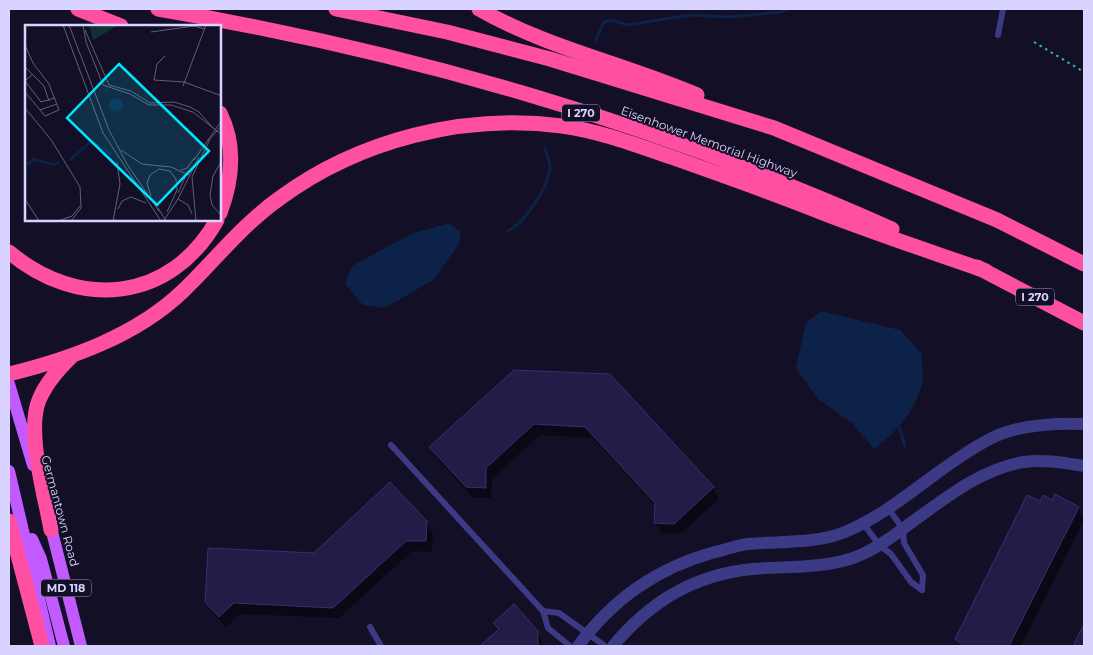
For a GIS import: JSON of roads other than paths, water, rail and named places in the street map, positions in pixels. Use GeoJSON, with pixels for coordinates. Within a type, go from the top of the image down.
{"type":"FeatureCollection","features":[{"type":"Feature","properties":{"kind":"highway"},"geometry":{"type":"LineString","coordinates":[[78,9],[118,25]]}},
{"type":"Feature","properties":{"kind":"highway","name":"Eisenhower Memorial Highway"},"geometry":{"type":"LineString","coordinates":[[158,9],[213,18],[436,69],[541,100],[756,173],[852,211],[986,271],[1084,323]]}},
{"type":"Feature","properties":{"kind":"highway"},"geometry":{"type":"LineString","coordinates":[[336,9],[447,32],[550,59],[774,128]]}},
{"type":"Feature","properties":{"kind":"highway"},"geometry":{"type":"LineString","coordinates":[[479,9],[501,22],[555,45],[661,79],[997,220],[1084,264]]}},
{"type":"Feature","properties":{"kind":"highway"},"geometry":{"type":"LineString","coordinates":[[221,116],[230,145],[231,173],[227,195],[221,210]]}},
{"type":"Feature","properties":{"kind":"highway"},"geometry":{"type":"LineString","coordinates":[[9,374],[37,367],[114,338],[162,309],[252,220],[305,181],[341,161],[378,146],[455,127],[527,124],[562,126],[598,134],[636,145],[752,185],[847,223],[986,271]]}},
{"type":"Feature","properties":{"kind":"highway"},"geometry":{"type":"LineString","coordinates":[[9,252],[38,273],[64,284],[90,290],[123,290],[146,285],[172,271],[190,258],[205,241],[216,221]]}},
{"type":"Feature","properties":{"kind":"highway"},"geometry":{"type":"LineString","coordinates":[[51,530],[36,442],[35,414],[45,388],[73,354]]}},
{"type":"Feature","properties":{"kind":"highway"},"geometry":{"type":"LineString","coordinates":[[9,521],[42,646]]}},
{"type":"Feature","properties":{"kind":"main road","name":"Germantown Road"},"geometry":{"type":"LineString","coordinates":[[9,384],[51,530],[81,646]]}},
{"type":"Feature","properties":{"kind":"main road","name":"MD 118"},"geometry":{"type":"LineString","coordinates":[[9,471],[50,646]]}},
{"type":"Feature","properties":{"kind":"main road"},"geometry":{"type":"LineString","coordinates":[[18,505],[41,559],[64,646]]}},
{"type":"Feature","properties":{"kind":"street"},"geometry":{"type":"LineString","coordinates":[[578,646],[618,602],[656,574],[695,558],[746,544],[812,539],[845,532],[888,508],[990,439],[1028,428],[1061,423],[1084,424]]}},
{"type":"Feature","properties":{"kind":"street"},"geometry":{"type":"LineString","coordinates":[[613,646],[628,628],[660,600],[698,581],[750,570],[816,566],[853,558],[880,545],[950,496],[990,472],[1024,462],[1057,462],[1084,466]]}},
{"type":"Feature","properties":{"kind":"lane"},"geometry":{"type":"LineString","coordinates":[[998,35],[1003,9]]}},
{"type":"Feature","properties":{"kind":"lane"},"geometry":{"type":"LineString","coordinates":[[391,445],[543,611],[548,628],[570,646]]}},
{"type":"Feature","properties":{"kind":"lane"},"geometry":{"type":"LineString","coordinates":[[863,522],[880,545],[891,554],[911,582],[922,590],[923,575],[904,544],[903,529],[888,508]]}},
{"type":"Feature","properties":{"kind":"lane"},"geometry":{"type":"LineString","coordinates":[[543,611],[559,613],[605,646]]}},
{"type":"Feature","properties":{"kind":"lane"},"geometry":{"type":"LineString","coordinates":[[370,627],[382,646]]}},
{"type":"Feature","properties":{"kind":"water"},"geometry":{"type":"Polygon","coordinates":[[[449,223],[461,232],[459,244],[433,280],[385,308],[363,305],[345,284],[352,266],[411,234],[449,223]]]}},
{"type":"Feature","properties":{"kind":"water"},"geometry":{"type":"Polygon","coordinates":[[[821,311],[900,330],[921,353],[923,380],[915,403],[897,429],[874,449],[852,423],[818,399],[796,368],[806,323],[821,311]]]}},
{"type":"Feature","properties":{"kind":"waterway"},"geometry":{"type":"LineString","coordinates":[[596,40],[603,23],[611,20],[628,25],[688,15],[729,17],[781,12],[787,9]]}},
{"type":"Feature","properties":{"kind":"waterway"},"geometry":{"type":"LineString","coordinates":[[508,231],[515,227],[535,204],[545,185],[550,168],[545,149]]}},
{"type":"Feature","properties":{"kind":"waterway"},"geometry":{"type":"LineString","coordinates":[[899,427],[905,446]]}}]}
